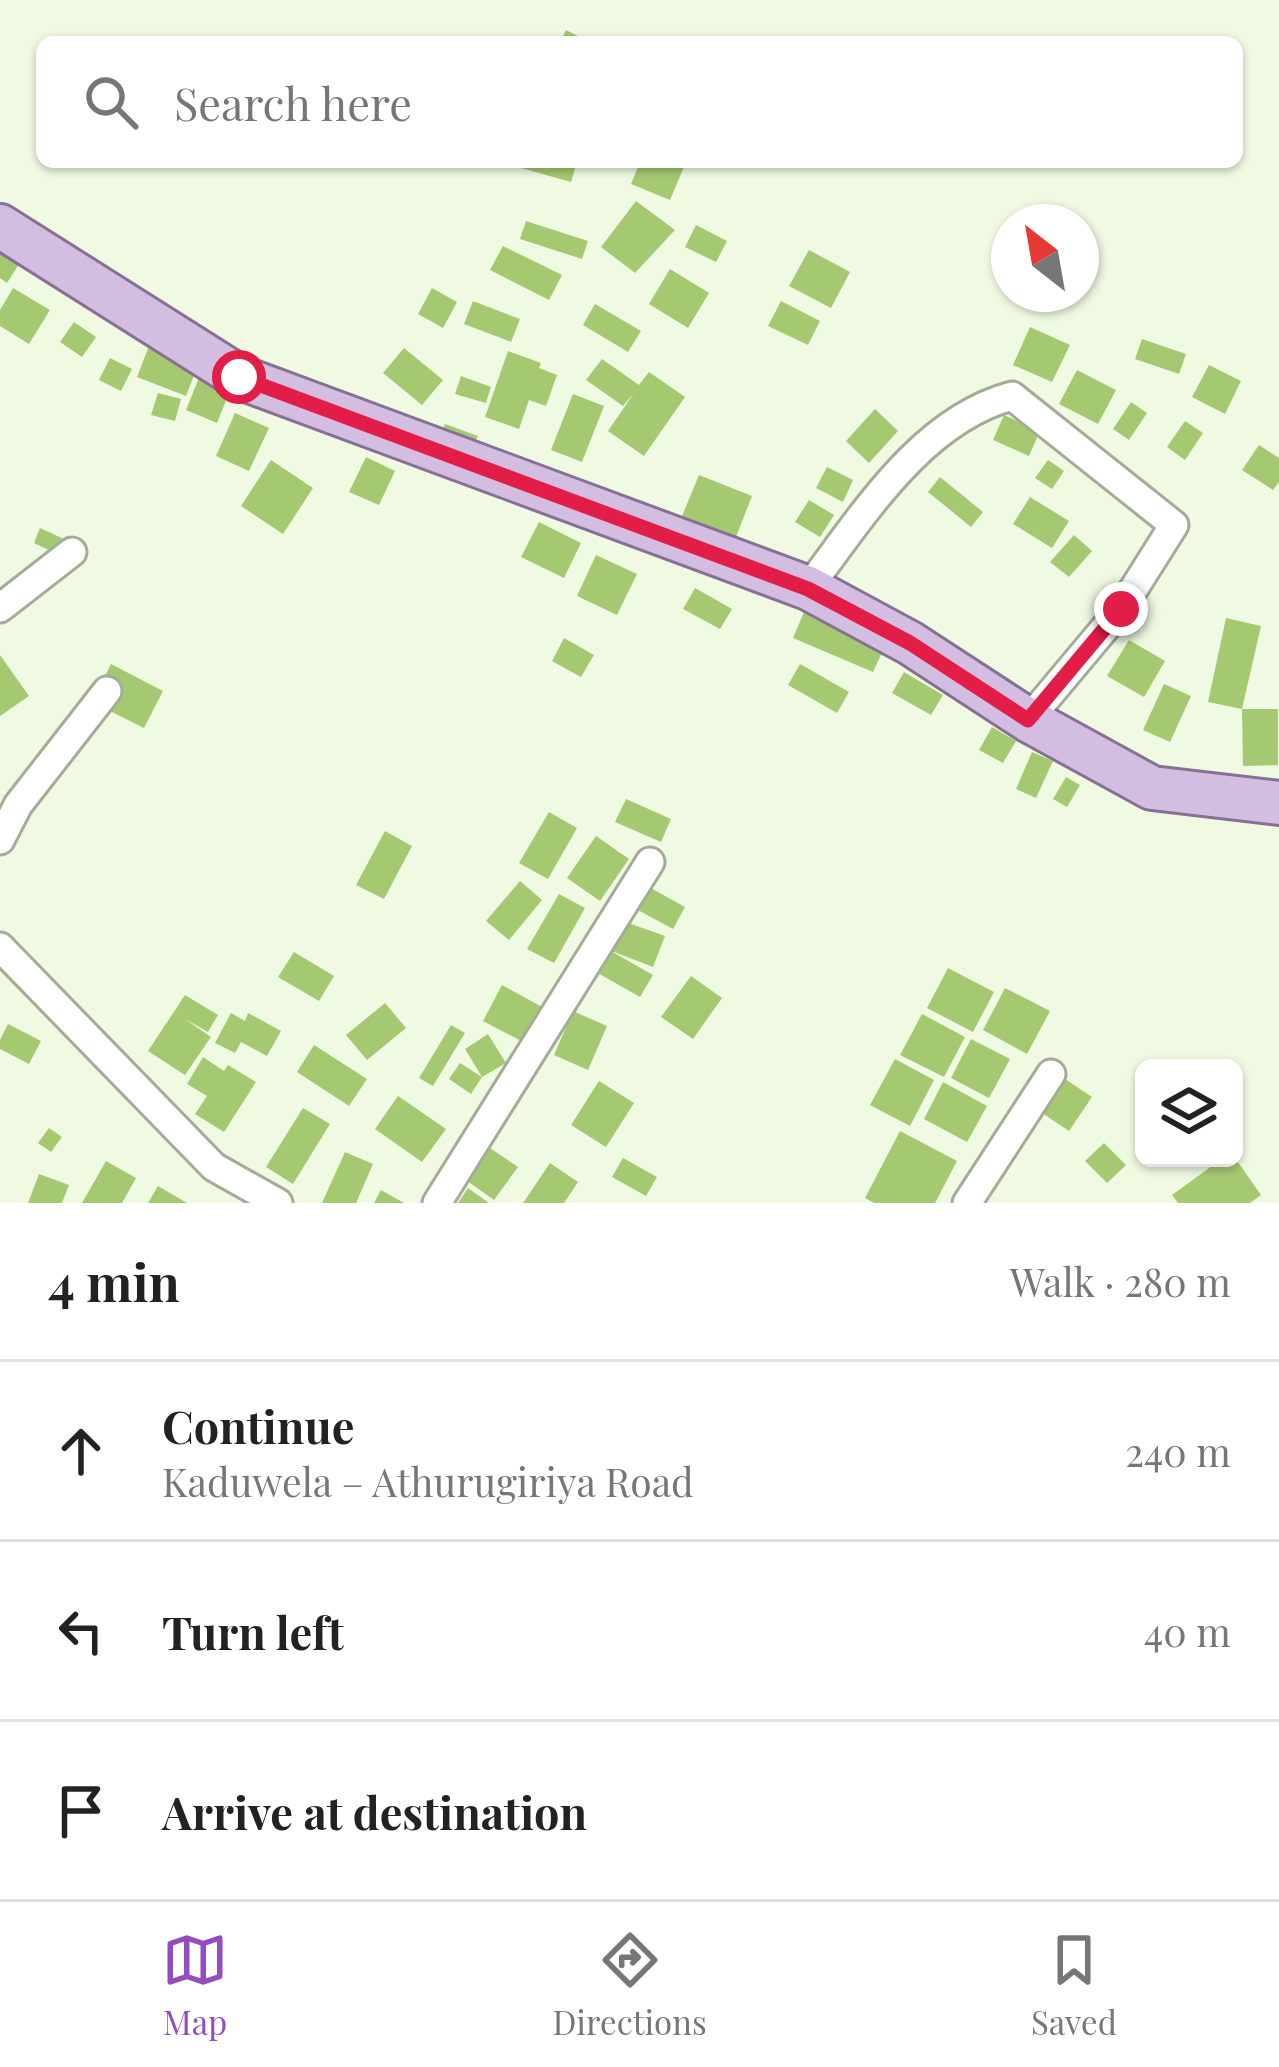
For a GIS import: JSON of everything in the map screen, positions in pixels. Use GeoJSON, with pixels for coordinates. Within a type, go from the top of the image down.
{"type":"FeatureCollection","features":[{"type":"Feature","properties":{"kind":"main road"},"geometry":{"type":"LineString","coordinates":[[0,226],[239,377],[808,589],[910,643],[1028,720],[1152,788],[1279,803]]}},
{"type":"Feature","properties":{"kind":"street"},"geometry":{"type":"LineString","coordinates":[[808,589],[913,455],[984,403],[1012,396],[1174,525],[1121,609],[1028,720]]}},
{"type":"Feature","properties":{"kind":"street"},"geometry":{"type":"LineString","coordinates":[[0,608],[72,552]]}},
{"type":"Feature","properties":{"kind":"street"},"geometry":{"type":"LineString","coordinates":[[0,840],[18,805],[107,691]]}},
{"type":"Feature","properties":{"kind":"street"},"geometry":{"type":"LineString","coordinates":[[437,1203],[650,862]]}},
{"type":"Feature","properties":{"kind":"street"},"geometry":{"type":"LineString","coordinates":[[0,947],[214,1167],[278,1203]]}},
{"type":"Feature","properties":{"kind":"street"},"geometry":{"type":"LineString","coordinates":[[968,1203],[1051,1074]]}},
{"type":"Feature","properties":{"kind":"building"},"geometry":{"type":"Polygon","coordinates":[[[521,168],[575,168],[571,182],[521,168]]]}},
{"type":"Feature","properties":{"kind":"building"},"geometry":{"type":"Polygon","coordinates":[[[638,168],[683,168],[670,200],[631,184],[638,168]]]}},
{"type":"Feature","properties":{"kind":"building"},"geometry":{"type":"Polygon","coordinates":[[[636,201],[675,230],[635,273],[601,247],[636,201]]]}},
{"type":"Feature","properties":{"kind":"building"},"geometry":{"type":"Polygon","coordinates":[[[526,221],[588,241],[582,259],[520,239],[526,221]]]}},
{"type":"Feature","properties":{"kind":"building"},"geometry":{"type":"Polygon","coordinates":[[[696,225],[727,241],[716,262],[685,247],[696,225]]]}},
{"type":"Feature","properties":{"kind":"building"},"geometry":{"type":"Polygon","coordinates":[[[503,246],[562,275],[549,300],[490,270],[503,246]]]}},
{"type":"Feature","properties":{"kind":"building"},"geometry":{"type":"Polygon","coordinates":[[[0,247],[21,261],[7,283],[0,278],[0,247]]]}},
{"type":"Feature","properties":{"kind":"building"},"geometry":{"type":"Polygon","coordinates":[[[809,250],[850,272],[831,308],[789,286],[809,250]]]}},
{"type":"Feature","properties":{"kind":"building"},"geometry":{"type":"Polygon","coordinates":[[[670,269],[709,293],[688,328],[649,304],[670,269]]]}},
{"type":"Feature","properties":{"kind":"building"},"geometry":{"type":"Polygon","coordinates":[[[13,288],[50,310],[29,344],[0,326],[0,310],[13,288]]]}},
{"type":"Feature","properties":{"kind":"building"},"geometry":{"type":"Polygon","coordinates":[[[432,288],[457,302],[443,328],[418,314],[432,288]]]}},
{"type":"Feature","properties":{"kind":"building"},"geometry":{"type":"Polygon","coordinates":[[[473,301],[520,319],[511,342],[464,324],[473,301]]]}},
{"type":"Feature","properties":{"kind":"building"},"geometry":{"type":"Polygon","coordinates":[[[781,301],[820,321],[808,345],[768,326],[781,301]]]}},
{"type":"Feature","properties":{"kind":"building"},"geometry":{"type":"Polygon","coordinates":[[[595,304],[641,331],[628,352],[583,325],[595,304]]]}},
{"type":"Feature","properties":{"kind":"building"},"geometry":{"type":"Polygon","coordinates":[[[74,322],[96,337],[82,357],[60,342],[74,322]]]}},
{"type":"Feature","properties":{"kind":"building"},"geometry":{"type":"Polygon","coordinates":[[[1030,327],[1070,345],[1052,382],[1013,365],[1030,327]]]}},
{"type":"Feature","properties":{"kind":"building"},"geometry":{"type":"Polygon","coordinates":[[[1142,339],[1186,354],[1179,374],[1135,359],[1142,339]]]}},
{"type":"Feature","properties":{"kind":"building"},"geometry":{"type":"Polygon","coordinates":[[[149,346],[198,365],[186,396],[137,377],[149,346]]]}},
{"type":"Feature","properties":{"kind":"building"},"geometry":{"type":"Polygon","coordinates":[[[404,348],[443,380],[422,405],[383,373],[404,348]]]}},
{"type":"Feature","properties":{"kind":"building"},"geometry":{"type":"Polygon","coordinates":[[[508,351],[541,363],[539,368],[557,375],[546,406],[529,400],[519,429],[485,417],[508,351]]]}},
{"type":"Feature","properties":{"kind":"building"},"geometry":{"type":"Polygon","coordinates":[[[110,358],[132,369],[121,391],[99,380],[110,358]]]}},
{"type":"Feature","properties":{"kind":"building"},"geometry":{"type":"Polygon","coordinates":[[[602,359],[639,385],[649,372],[685,397],[644,456],[608,431],[634,393],[623,406],[586,380],[602,359]]]}},
{"type":"Feature","properties":{"kind":"building"},"geometry":{"type":"Polygon","coordinates":[[[1209,365],[1241,381],[1225,414],[1192,397],[1209,365]]]}},
{"type":"Feature","properties":{"kind":"building"},"geometry":{"type":"Polygon","coordinates":[[[1077,370],[1116,390],[1098,424],[1059,404],[1077,370]]]}},
{"type":"Feature","properties":{"kind":"building"},"geometry":{"type":"Polygon","coordinates":[[[200,375],[231,388],[217,423],[186,410],[200,375]]]}},
{"type":"Feature","properties":{"kind":"building"},"geometry":{"type":"Polygon","coordinates":[[[461,376],[491,387],[486,403],[455,394],[461,376]]]}},
{"type":"Feature","properties":{"kind":"building"},"geometry":{"type":"Polygon","coordinates":[[[158,393],[181,399],[175,421],[151,415],[158,393]]]}},
{"type":"Feature","properties":{"kind":"building"},"geometry":{"type":"Polygon","coordinates":[[[573,394],[604,406],[582,462],[551,450],[573,394]]]}},
{"type":"Feature","properties":{"kind":"building"},"geometry":{"type":"Polygon","coordinates":[[[1131,402],[1147,413],[1129,440],[1113,429],[1131,402]]]}},
{"type":"Feature","properties":{"kind":"building"},"geometry":{"type":"Polygon","coordinates":[[[875,409],[898,431],[869,463],[846,441],[875,409]]]}},
{"type":"Feature","properties":{"kind":"building"},"geometry":{"type":"Polygon","coordinates":[[[235,413],[269,428],[249,471],[216,456],[235,413]]]}},
{"type":"Feature","properties":{"kind":"building"},"geometry":{"type":"Polygon","coordinates":[[[1004,415],[1040,431],[1029,456],[993,440],[1004,415]]]}},
{"type":"Feature","properties":{"kind":"building"},"geometry":{"type":"Polygon","coordinates":[[[1185,421],[1203,433],[1185,460],[1167,447],[1185,421]]]}},
{"type":"Feature","properties":{"kind":"building"},"geometry":{"type":"Polygon","coordinates":[[[445,424],[478,436],[472,450],[440,438],[445,424]]]}},
{"type":"Feature","properties":{"kind":"building"},"geometry":{"type":"Polygon","coordinates":[[[1259,445],[1279,458],[1279,482],[1273,490],[1242,470],[1259,445]]]}},
{"type":"Feature","properties":{"kind":"building"},"geometry":{"type":"Polygon","coordinates":[[[366,457],[395,471],[379,505],[349,492],[366,457]]]}},
{"type":"Feature","properties":{"kind":"building"},"geometry":{"type":"Polygon","coordinates":[[[271,460],[313,488],[283,534],[241,506],[271,460]]]}},
{"type":"Feature","properties":{"kind":"building"},"geometry":{"type":"Polygon","coordinates":[[[1048,460],[1064,471],[1052,489],[1035,478],[1048,460]]]}},
{"type":"Feature","properties":{"kind":"building"},"geometry":{"type":"Polygon","coordinates":[[[827,467],[853,480],[843,502],[816,488],[827,467]]]}},
{"type":"Feature","properties":{"kind":"building"},"geometry":{"type":"Polygon","coordinates":[[[699,475],[752,496],[736,537],[682,516],[699,475]]]}},
{"type":"Feature","properties":{"kind":"building"},"geometry":{"type":"Polygon","coordinates":[[[940,477],[983,512],[971,527],[928,492],[940,477]]]}},
{"type":"Feature","properties":{"kind":"building"},"geometry":{"type":"Polygon","coordinates":[[[1030,497],[1069,521],[1052,548],[1013,524],[1030,497]]]}},
{"type":"Feature","properties":{"kind":"building"},"geometry":{"type":"Polygon","coordinates":[[[809,500],[834,515],[820,537],[795,522],[809,500]]]}},
{"type":"Feature","properties":{"kind":"building"},"geometry":{"type":"Polygon","coordinates":[[[539,522],[581,543],[564,578],[521,557],[539,522]]]}},
{"type":"Feature","properties":{"kind":"building"},"geometry":{"type":"Polygon","coordinates":[[[40,528],[64,539],[57,554],[34,543],[40,528]]]}},
{"type":"Feature","properties":{"kind":"building"},"geometry":{"type":"Polygon","coordinates":[[[1074,535],[1092,551],[1069,577],[1050,562],[1074,535]]]}},
{"type":"Feature","properties":{"kind":"building"},"geometry":{"type":"Polygon","coordinates":[[[596,555],[637,574],[617,615],[577,596],[596,555]]]}},
{"type":"Feature","properties":{"kind":"building"},"geometry":{"type":"Polygon","coordinates":[[[695,588],[732,609],[720,629],[683,609],[695,588]]]}},
{"type":"Feature","properties":{"kind":"building"},"geometry":{"type":"Polygon","coordinates":[[[804,612],[885,646],[873,672],[793,638],[804,612]]]}},
{"type":"Feature","properties":{"kind":"building"},"geometry":{"type":"Polygon","coordinates":[[[1226,618],[1261,626],[1242,709],[1208,702],[1226,618]]]}},
{"type":"Feature","properties":{"kind":"building"},"geometry":{"type":"Polygon","coordinates":[[[564,638],[594,655],[581,677],[552,661],[564,638]]]}},
{"type":"Feature","properties":{"kind":"building"},"geometry":{"type":"Polygon","coordinates":[[[1129,640],[1165,661],[1144,697],[1107,676],[1129,640]]]}},
{"type":"Feature","properties":{"kind":"building"},"geometry":{"type":"Polygon","coordinates":[[[0,655],[29,696],[0,716],[0,655]]]}},
{"type":"Feature","properties":{"kind":"building"},"geometry":{"type":"Polygon","coordinates":[[[111,664],[163,691],[144,728],[92,702],[111,664]]]}},
{"type":"Feature","properties":{"kind":"building"},"geometry":{"type":"Polygon","coordinates":[[[800,664],[849,692],[837,713],[788,685],[800,664]]]}},
{"type":"Feature","properties":{"kind":"building"},"geometry":{"type":"Polygon","coordinates":[[[904,672],[943,695],[931,715],[892,693],[904,672]]]}},
{"type":"Feature","properties":{"kind":"building"},"geometry":{"type":"Polygon","coordinates":[[[1164,684],[1191,696],[1170,742],[1143,730],[1164,684]]]}},
{"type":"Feature","properties":{"kind":"building"},"geometry":{"type":"Polygon","coordinates":[[[1242,709],[1278,709],[1278,765],[1243,766],[1242,709]]]}},
{"type":"Feature","properties":{"kind":"building"},"geometry":{"type":"Polygon","coordinates":[[[992,727],[1016,741],[1003,763],[979,750],[992,727]]]}},
{"type":"Feature","properties":{"kind":"building"},"geometry":{"type":"Polygon","coordinates":[[[1032,752],[1053,761],[1036,798],[1016,789],[1032,752]]]}},
{"type":"Feature","properties":{"kind":"building"},"geometry":{"type":"Polygon","coordinates":[[[1066,777],[1080,785],[1067,807],[1053,799],[1066,777]]]}},
{"type":"Feature","properties":{"kind":"building"},"geometry":{"type":"Polygon","coordinates":[[[626,799],[671,819],[661,842],[615,822],[626,799]]]}},
{"type":"Feature","properties":{"kind":"building"},"geometry":{"type":"Polygon","coordinates":[[[549,812],[577,828],[548,879],[519,863],[549,812]]]}},
{"type":"Feature","properties":{"kind":"building"},"geometry":{"type":"Polygon","coordinates":[[[385,831],[412,846],[384,899],[356,885],[385,831]]]}},
{"type":"Feature","properties":{"kind":"building"},"geometry":{"type":"Polygon","coordinates":[[[596,836],[629,859],[600,901],[567,878],[596,836]]]}},
{"type":"Feature","properties":{"kind":"building"},"geometry":{"type":"Polygon","coordinates":[[[520,881],[542,900],[509,940],[486,921],[520,881]]]}},
{"type":"Feature","properties":{"kind":"building"},"geometry":{"type":"Polygon","coordinates":[[[649,887],[685,907],[673,929],[636,909],[649,887]]]}},
{"type":"Feature","properties":{"kind":"building"},"geometry":{"type":"Polygon","coordinates":[[[559,894],[585,908],[554,963],[527,949],[559,894]]]}},
{"type":"Feature","properties":{"kind":"building"},"geometry":{"type":"Polygon","coordinates":[[[620,920],[665,936],[653,967],[609,950],[653,975],[640,997],[596,972],[620,920]]]}},
{"type":"Feature","properties":{"kind":"building"},"geometry":{"type":"Polygon","coordinates":[[[294,952],[334,976],[319,1001],[278,977],[294,952]]]}},
{"type":"Feature","properties":{"kind":"building"},"geometry":{"type":"Polygon","coordinates":[[[948,968],[994,992],[973,1032],[927,1008],[948,968]]]}},
{"type":"Feature","properties":{"kind":"building"},"geometry":{"type":"Polygon","coordinates":[[[691,976],[722,998],[693,1039],[661,1017],[691,976]]]}},
{"type":"Feature","properties":{"kind":"building"},"geometry":{"type":"Polygon","coordinates":[[[502,985],[544,1008],[525,1043],[483,1021],[502,985]]]}},
{"type":"Feature","properties":{"kind":"building"},"geometry":{"type":"Polygon","coordinates":[[[1005,988],[1050,1011],[1027,1054],[983,1030],[1005,988]]]}},
{"type":"Feature","properties":{"kind":"building"},"geometry":{"type":"Polygon","coordinates":[[[185,995],[218,1015],[208,1032],[185,1019],[211,1037],[185,1075],[148,1051],[185,995]]]}},
{"type":"Feature","properties":{"kind":"building"},"geometry":{"type":"Polygon","coordinates":[[[385,1003],[406,1028],[367,1060],[346,1035],[385,1003]]]}},
{"type":"Feature","properties":{"kind":"building"},"geometry":{"type":"Polygon","coordinates":[[[573,1011],[607,1026],[588,1070],[554,1055],[573,1011]]]}},
{"type":"Feature","properties":{"kind":"building"},"geometry":{"type":"Polygon","coordinates":[[[231,1013],[245,1021],[248,1013],[281,1031],[267,1056],[241,1042],[235,1053],[215,1043],[231,1013]]]}},
{"type":"Feature","properties":{"kind":"building"},"geometry":{"type":"Polygon","coordinates":[[[922,1014],[965,1037],[944,1077],[900,1055],[922,1014]]]}},
{"type":"Feature","properties":{"kind":"building"},"geometry":{"type":"Polygon","coordinates":[[[8,1024],[41,1041],[29,1064],[0,1049],[8,1024]]]}},
{"type":"Feature","properties":{"kind":"building"},"geometry":{"type":"Polygon","coordinates":[[[451,1025],[465,1033],[433,1086],[419,1078],[451,1025]]]}},
{"type":"Feature","properties":{"kind":"building"},"geometry":{"type":"Polygon","coordinates":[[[488,1034],[506,1063],[482,1077],[465,1049],[488,1034]]]}},
{"type":"Feature","properties":{"kind":"building"},"geometry":{"type":"Polygon","coordinates":[[[971,1039],[1010,1059],[989,1098],[951,1078],[971,1039]]]}},
{"type":"Feature","properties":{"kind":"building"},"geometry":{"type":"Polygon","coordinates":[[[314,1045],[367,1079],[349,1106],[297,1072],[314,1045]]]}},
{"type":"Feature","properties":{"kind":"building"},"geometry":{"type":"Polygon","coordinates":[[[203,1057],[224,1071],[228,1065],[256,1082],[224,1132],[195,1114],[207,1096],[187,1084],[203,1057]]]}},
{"type":"Feature","properties":{"kind":"building"},"geometry":{"type":"Polygon","coordinates":[[[895,1059],[934,1080],[910,1126],[870,1105],[895,1059]]]}},
{"type":"Feature","properties":{"kind":"building"},"geometry":{"type":"Polygon","coordinates":[[[460,1063],[482,1077],[471,1094],[449,1079],[460,1063]]]}},
{"type":"Feature","properties":{"kind":"building"},"geometry":{"type":"Polygon","coordinates":[[[1065,1079],[1092,1097],[1069,1131],[1042,1113],[1065,1079]]]}},
{"type":"Feature","properties":{"kind":"building"},"geometry":{"type":"Polygon","coordinates":[[[599,1081],[634,1103],[606,1147],[571,1125],[599,1081]]]}},
{"type":"Feature","properties":{"kind":"building"},"geometry":{"type":"Polygon","coordinates":[[[943,1082],[987,1106],[967,1142],[924,1119],[943,1082]]]}},
{"type":"Feature","properties":{"kind":"building"},"geometry":{"type":"Polygon","coordinates":[[[398,1096],[446,1129],[422,1162],[375,1129],[398,1096]]]}},
{"type":"Feature","properties":{"kind":"building"},"geometry":{"type":"Polygon","coordinates":[[[303,1108],[330,1124],[293,1184],[266,1167],[303,1108]]]}},
{"type":"Feature","properties":{"kind":"building"},"geometry":{"type":"Polygon","coordinates":[[[49,1128],[62,1137],[51,1152],[38,1143],[49,1128]]]}},
{"type":"Feature","properties":{"kind":"building"},"geometry":{"type":"Polygon","coordinates":[[[900,1131],[957,1161],[935,1203],[874,1203],[865,1198],[900,1131]]]}},
{"type":"Feature","properties":{"kind":"building"},"geometry":{"type":"Polygon","coordinates":[[[1104,1143],[1126,1165],[1107,1183],[1085,1161],[1104,1143]]]}},
{"type":"Feature","properties":{"kind":"building"},"geometry":{"type":"Polygon","coordinates":[[[487,1146],[518,1167],[494,1200],[463,1178],[487,1146]]]}},
{"type":"Feature","properties":{"kind":"building"},"geometry":{"type":"Polygon","coordinates":[[[345,1152],[373,1164],[356,1203],[322,1203],[345,1152]]]}},
{"type":"Feature","properties":{"kind":"building"},"geometry":{"type":"Polygon","coordinates":[[[623,1158],[657,1177],[646,1196],[612,1177],[623,1158]]]}},
{"type":"Feature","properties":{"kind":"building"},"geometry":{"type":"Polygon","coordinates":[[[106,1161],[136,1178],[122,1203],[82,1203],[106,1161]]]}},
{"type":"Feature","properties":{"kind":"building"},"geometry":{"type":"Polygon","coordinates":[[[550,1163],[578,1182],[564,1203],[523,1203],[550,1163]]]}},
{"type":"Feature","properties":{"kind":"building"},"geometry":{"type":"Polygon","coordinates":[[[1211,1167],[1241,1167],[1261,1195],[1250,1203],[1178,1203],[1172,1195],[1211,1167]]]}},
{"type":"Feature","properties":{"kind":"building"},"geometry":{"type":"Polygon","coordinates":[[[39,1174],[69,1185],[62,1203],[28,1203],[39,1174]]]}},
{"type":"Feature","properties":{"kind":"building"},"geometry":{"type":"Polygon","coordinates":[[[158,1186],[187,1203],[148,1203],[158,1186]]]}},
{"type":"Feature","properties":{"kind":"building"},"geometry":{"type":"Polygon","coordinates":[[[468,1188],[489,1203],[458,1203],[468,1188]]]}},
{"type":"Feature","properties":{"kind":"building"},"geometry":{"type":"Polygon","coordinates":[[[381,1190],[404,1203],[374,1203],[381,1190]]]}},
{"type":"Feature","properties":{"kind":"route"},"geometry":{"type":"LineString","coordinates":[[239,377],[808,589],[910,643],[1028,720],[1121,609]]}}]}
